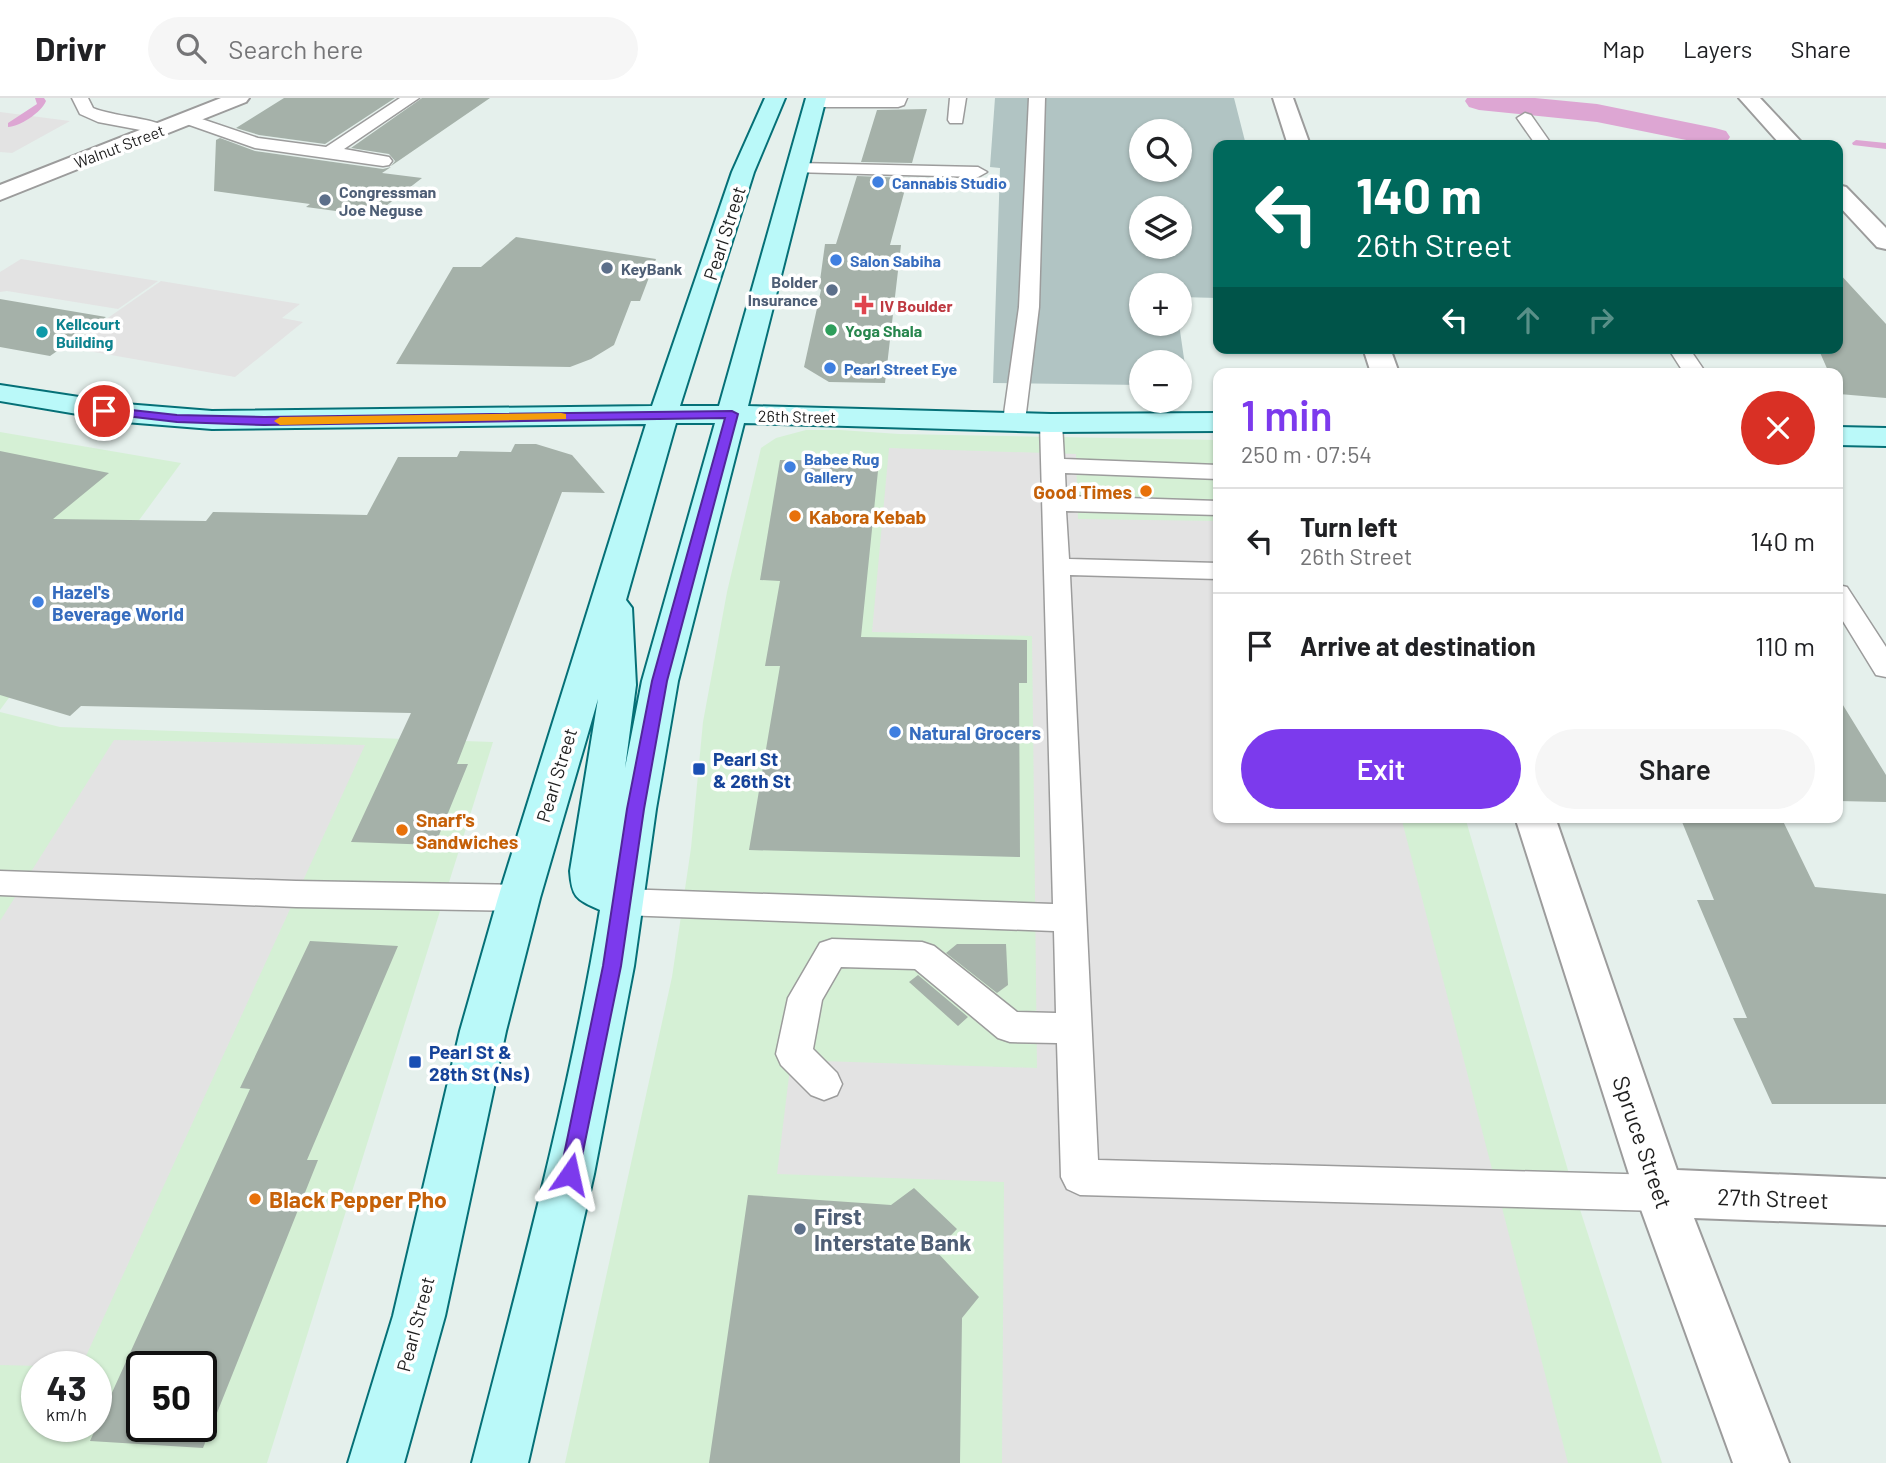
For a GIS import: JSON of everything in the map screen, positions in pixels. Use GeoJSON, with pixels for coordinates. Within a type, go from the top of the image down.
{"type":"FeatureCollection","features":[{"type":"Feature","properties":{"kind":"main road","name":"Pearl Street"},"geometry":{"type":"LineString","coordinates":[[376,1463],[419,1317],[483,1031],[519,898],[654,454],[663,415],[743,172],[775,98]]}},
{"type":"Feature","properties":{"kind":"main road"},"geometry":{"type":"LineString","coordinates":[[500,1463],[570,1174],[622,902],[660,681],[815,100]]}},
{"type":"Feature","properties":{"kind":"main road"},"geometry":{"type":"LineString","coordinates":[[761,132],[773,133],[787,148],[776,195],[783,218]]}},
{"type":"Feature","properties":{"kind":"main road","name":"26th Street"},"geometry":{"type":"LineString","coordinates":[[0,393],[125,414],[212,420],[732,414],[1051,423],[1213,422]]}},
{"type":"Feature","properties":{"kind":"main road"},"geometry":{"type":"LineString","coordinates":[[1843,436],[1886,437]]}},
{"type":"Feature","properties":{"kind":"main road"},"geometry":{"type":"LineString","coordinates":[[613,585],[618,685],[590,870],[592,888],[622,902]]}},
{"type":"Feature","properties":{"kind":"street","name":"Walnut Street"},"geometry":{"type":"LineString","coordinates":[[0,193],[239,98]]}},
{"type":"Feature","properties":{"kind":"street"},"geometry":{"type":"LineString","coordinates":[[1283,98],[1297,140]]}},
{"type":"Feature","properties":{"kind":"street"},"geometry":{"type":"LineString","coordinates":[[1749,98],[1788,140]]}},
{"type":"Feature","properties":{"kind":"street"},"geometry":{"type":"LineString","coordinates":[[1843,197],[1886,242]]}},
{"type":"Feature","properties":{"kind":"street","name":"Spruce Street"},"geometry":{"type":"LineString","coordinates":[[1537,823],[1660,1193],[1761,1463]]}},
{"type":"Feature","properties":{"kind":"street","name":"27th Street"},"geometry":{"type":"LineString","coordinates":[[1660,1193],[1886,1202]]}},
{"type":"Feature","properties":{"kind":"lane"},"geometry":{"type":"LineString","coordinates":[[80,98],[86,111],[104,119],[162,129]]}},
{"type":"Feature","properties":{"kind":"lane"},"geometry":{"type":"LineString","coordinates":[[329,152],[411,98]]}},
{"type":"Feature","properties":{"kind":"lane"},"geometry":{"type":"LineString","coordinates":[[815,100],[898,102],[899,98]]}},
{"type":"Feature","properties":{"kind":"lane"},"geometry":{"type":"LineString","coordinates":[[956,120],[958,98]]}},
{"type":"Feature","properties":{"kind":"lane"},"geometry":{"type":"LineString","coordinates":[[1014,421],[1029,307],[1037,98]]}},
{"type":"Feature","properties":{"kind":"lane"},"geometry":{"type":"LineString","coordinates":[[1525,118],[1540,140]]}},
{"type":"Feature","properties":{"kind":"lane"},"geometry":{"type":"LineString","coordinates":[[187,119],[255,143],[383,161]]}},
{"type":"Feature","properties":{"kind":"lane"},"geometry":{"type":"LineString","coordinates":[[798,169],[978,172]]}},
{"type":"Feature","properties":{"kind":"lane"},"geometry":{"type":"LineString","coordinates":[[1051,423],[1080,1177],[1660,1193]]}},
{"type":"Feature","properties":{"kind":"lane"},"geometry":{"type":"LineString","coordinates":[[1053,466],[1213,472]]}},
{"type":"Feature","properties":{"kind":"lane"},"geometry":{"type":"LineString","coordinates":[[1055,503],[1213,508]]}},
{"type":"Feature","properties":{"kind":"lane"},"geometry":{"type":"LineString","coordinates":[[1058,567],[1213,571]]}},
{"type":"Feature","properties":{"kind":"lane"},"geometry":{"type":"LineString","coordinates":[[1843,601],[1886,668]]}},
{"type":"Feature","properties":{"kind":"lane"},"geometry":{"type":"LineString","coordinates":[[0,883],[296,894],[519,898]]}},
{"type":"Feature","properties":{"kind":"lane"},"geometry":{"type":"LineString","coordinates":[[622,902],[1068,918]]}},
{"type":"Feature","properties":{"kind":"lane"},"geometry":{"type":"LineString","coordinates":[[824,1084],[794,1054],[805,998],[832,953],[922,956],[1010,1027],[1073,1028]]}},
{"type":"Feature","properties":{"kind":"shaded area"},"geometry":{"type":"Polygon","coordinates":[[[995,98],[1234,98],[1245,140],[1213,140],[1213,298],[1192,297],[1192,273],[1129,273],[1129,336],[1181,336],[1183,350],[1129,350],[1129,385],[993,383],[1000,168],[990,167],[995,98]]]}},
{"type":"Feature","properties":{"kind":"shaded area"},"geometry":{"type":"Polygon","coordinates":[[[0,112],[70,121],[12,153],[0,152],[0,112]]]}},
{"type":"Feature","properties":{"kind":"shaded area"},"geometry":{"type":"Polygon","coordinates":[[[21,259],[158,281],[118,309],[0,292],[0,272],[21,259]]]}},
{"type":"Feature","properties":{"kind":"shaded area"},"geometry":{"type":"Polygon","coordinates":[[[161,281],[300,304],[282,318],[303,322],[235,377],[66,347],[161,281]]]}},
{"type":"Feature","properties":{"kind":"shaded area"},"geometry":{"type":"Polygon","coordinates":[[[806,430],[840,430],[899,434],[1213,440],[1213,823],[1467,823],[1574,1191],[1662,1463],[565,1463],[672,977],[691,848],[703,722],[727,592],[761,448],[776,438],[806,430]]]}},
{"type":"Feature","properties":{"kind":"shaded area","name":"Hazel's Beverage World"},"geometry":{"type":"Polygon","coordinates":[[[0,432],[181,463],[0,710],[0,432]]]}},
{"type":"Feature","properties":{"kind":"shaded area"},"geometry":{"type":"Polygon","coordinates":[[[889,448],[1076,454],[1078,519],[1213,521],[1213,823],[1403,823],[1568,1463],[1002,1463],[1004,1182],[777,1174],[791,1060],[1037,1068],[1032,636],[872,632],[889,448]]]}},
{"type":"Feature","properties":{"kind":"shaded area"},"geometry":{"type":"Polygon","coordinates":[[[0,712],[60,727],[493,742],[267,1463],[0,1463],[0,712]]]}},
{"type":"Feature","properties":{"kind":"shaded area"},"geometry":{"type":"Polygon","coordinates":[[[114,740],[365,745],[88,1351],[21,1351],[21,1366],[0,1365],[0,921],[114,740]]]}},
{"type":"Feature","properties":{"kind":"building"},"geometry":{"type":"Polygon","coordinates":[[[284,98],[395,98],[325,144],[259,135],[236,128],[284,98]]]}},
{"type":"Feature","properties":{"kind":"building"},"geometry":{"type":"Polygon","coordinates":[[[422,98],[490,98],[391,166],[395,161],[389,154],[351,148],[422,98]]]}},
{"type":"Feature","properties":{"kind":"building"},"geometry":{"type":"Polygon","coordinates":[[[927,109],[912,163],[861,162],[877,110],[927,109]]]}},
{"type":"Feature","properties":{"kind":"building"},"geometry":{"type":"Polygon","coordinates":[[[220,138],[255,151],[383,169],[391,167],[382,173],[422,178],[373,216],[214,191],[216,140],[220,138]]]}},
{"type":"Feature","properties":{"kind":"building"},"geometry":{"type":"Polygon","coordinates":[[[857,176],[908,178],[890,245],[901,245],[885,383],[829,382],[804,367],[821,290],[819,288],[825,244],[836,244],[857,176]]]}},
{"type":"Feature","properties":{"kind":"building"},"geometry":{"type":"Polygon","coordinates":[[[516,237],[656,259],[640,301],[631,301],[614,345],[591,359],[570,367],[396,364],[453,267],[481,267],[516,237]]]}},
{"type":"Feature","properties":{"kind":"building"},"geometry":{"type":"Polygon","coordinates":[[[1843,277],[1886,324],[1886,398],[1843,394],[1843,368],[1827,368],[1821,354],[1843,354],[1843,277]]]}},
{"type":"Feature","properties":{"kind":"building","name":"Kellcourt Building"},"geometry":{"type":"Polygon","coordinates":[[[0,299],[106,317],[50,356],[0,347],[0,299]]]}},
{"type":"Feature","properties":{"kind":"building"},"geometry":{"type":"Polygon","coordinates":[[[515,444],[536,444],[572,455],[605,493],[562,492],[457,764],[468,764],[435,845],[351,842],[411,713],[81,706],[70,716],[0,695],[0,451],[109,473],[53,519],[206,521],[213,512],[367,515],[398,457],[457,457],[460,451],[511,452],[515,444]]]}},
{"type":"Feature","properties":{"kind":"building","name":"Natural Grocers"},"geometry":{"type":"Polygon","coordinates":[[[780,460],[879,461],[861,637],[1027,640],[1027,683],[1019,683],[1020,857],[749,850],[780,666],[765,666],[780,581],[760,580],[780,460]]]}},
{"type":"Feature","properties":{"kind":"building"},"geometry":{"type":"Polygon","coordinates":[[[1843,705],[1886,775],[1886,802],[1843,801],[1843,705]]]}},
{"type":"Feature","properties":{"kind":"building"},"geometry":{"type":"Polygon","coordinates":[[[1682,823],[1784,823],[1815,887],[1886,894],[1886,1104],[1772,1104],[1733,1018],[1747,1018],[1697,900],[1714,900],[1682,823]]]}},
{"type":"Feature","properties":{"kind":"building"},"geometry":{"type":"Polygon","coordinates":[[[310,941],[398,946],[307,1160],[318,1160],[217,1413],[217,1351],[131,1351],[250,1089],[240,1088],[310,941]]]}},
{"type":"Feature","properties":{"kind":"building"},"geometry":{"type":"Polygon","coordinates":[[[957,944],[1006,944],[1008,985],[997,993],[946,953],[957,944]]]}},
{"type":"Feature","properties":{"kind":"building"},"geometry":{"type":"Polygon","coordinates":[[[918,975],[968,1017],[958,1026],[909,982],[918,975]]]}},
{"type":"Feature","properties":{"kind":"building"},"geometry":{"type":"Polygon","coordinates":[[[914,1188],[957,1229],[936,1251],[979,1297],[962,1318],[960,1463],[709,1463],[748,1195],[891,1205],[914,1188]]]}},
{"type":"Feature","properties":{"kind":"building"},"geometry":{"type":"Polygon","coordinates":[[[126,1362],[126,1442],[205,1442],[203,1448],[106,1442],[112,1442],[112,1393],[126,1362]]]}},
{"type":"Feature","properties":{"kind":"waterway"},"geometry":{"type":"LineString","coordinates":[[11,125],[41,105],[39,98]]}},
{"type":"Feature","properties":{"kind":"waterway"},"geometry":{"type":"LineString","coordinates":[[1479,101],[1597,113],[1715,137]]}},
{"type":"Feature","properties":{"kind":"waterway"},"geometry":{"type":"LineString","coordinates":[[1856,143],[1886,146]]}},
{"type":"Feature","properties":{"kind":"slow traffic"},"geometry":{"type":"LineString","coordinates":[[280,421],[561,417]]}},
{"type":"Feature","properties":{"kind":"place","name":"Cannabis Studio"},"geometry":{"type":"Point","coordinates":[878,182]}},
{"type":"Feature","properties":{"kind":"place","name":"Congressman Joe Neguse"},"geometry":{"type":"Point","coordinates":[325,200]}},
{"type":"Feature","properties":{"kind":"place","name":"Salon Sabiha"},"geometry":{"type":"Point","coordinates":[836,260]}},
{"type":"Feature","properties":{"kind":"place","name":"KeyBank"},"geometry":{"type":"Point","coordinates":[607,268]}},
{"type":"Feature","properties":{"kind":"place","name":"Bolder Insurance"},"geometry":{"type":"Point","coordinates":[832,290]}},
{"type":"Feature","properties":{"kind":"place","name":"IV Boulder"},"geometry":{"type":"Point","coordinates":[864,305]}},
{"type":"Feature","properties":{"kind":"place","name":"Yoga Shala"},"geometry":{"type":"Point","coordinates":[831,330]}},
{"type":"Feature","properties":{"kind":"place","name":"Kellcourt Building"},"geometry":{"type":"Point","coordinates":[42,332]}},
{"type":"Feature","properties":{"kind":"place","name":"Pearl Street Eye"},"geometry":{"type":"Point","coordinates":[830,368]}},
{"type":"Feature","properties":{"kind":"place","name":"Babee Rug Gallery"},"geometry":{"type":"Point","coordinates":[790,467]}},
{"type":"Feature","properties":{"kind":"place","name":"Good Times"},"geometry":{"type":"Point","coordinates":[1146,491]}},
{"type":"Feature","properties":{"kind":"place","name":"Kabora Kebab"},"geometry":{"type":"Point","coordinates":[795,516]}},
{"type":"Feature","properties":{"kind":"place","name":"Hazel's Beverage World"},"geometry":{"type":"Point","coordinates":[38,602]}},
{"type":"Feature","properties":{"kind":"place","name":"Natural Grocers"},"geometry":{"type":"Point","coordinates":[895,732]}},
{"type":"Feature","properties":{"kind":"place","name":"Pearl St & 26th St"},"geometry":{"type":"Point","coordinates":[699,769]}},
{"type":"Feature","properties":{"kind":"place","name":"Snarf's Sandwiches"},"geometry":{"type":"Point","coordinates":[402,830]}},
{"type":"Feature","properties":{"kind":"place","name":"Pearl St & 28th St (Ns)"},"geometry":{"type":"Point","coordinates":[415,1062]}},
{"type":"Feature","properties":{"kind":"place","name":"Black Pepper Pho"},"geometry":{"type":"Point","coordinates":[255,1199]}},
{"type":"Feature","properties":{"kind":"place","name":"First Interstate Bank"},"geometry":{"type":"Point","coordinates":[800,1229]}},
{"type":"Feature","properties":{"kind":"route"},"geometry":{"type":"LineString","coordinates":[[104,411],[177,419],[264,421],[732,414],[660,681],[636,809],[612,966],[570,1174]]}}]}
